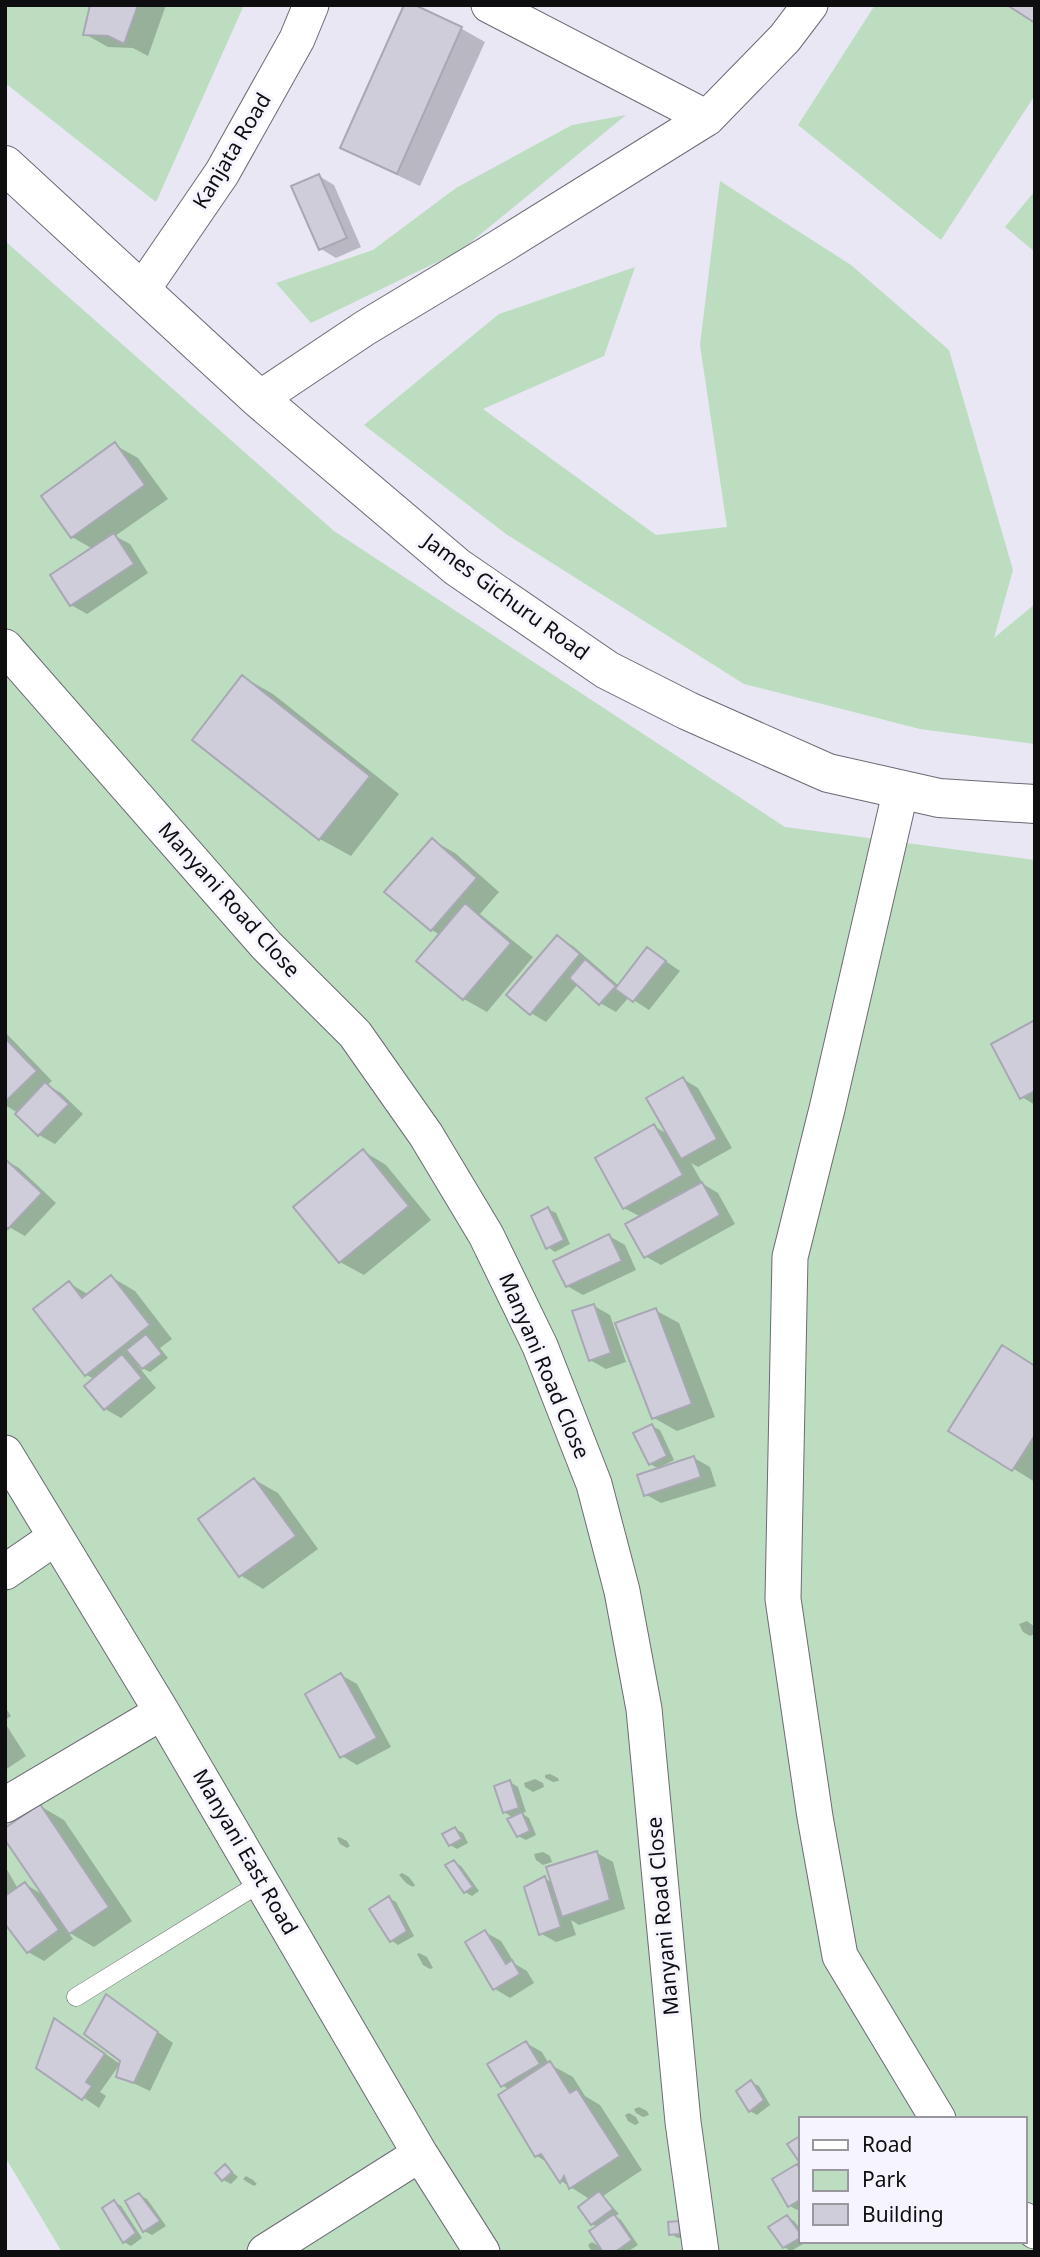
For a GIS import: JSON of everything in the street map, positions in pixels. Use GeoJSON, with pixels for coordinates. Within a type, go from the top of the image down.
{"type":"FeatureCollection","features":[{"type":"Feature","properties":{"kind":"main road","name":"James Gichuru Road"},"geometry":{"type":"LineString","coordinates":[[5,166],[259,399],[457,567],[607,670],[688,711],[828,773],[939,798],[1035,804]]}},
{"type":"Feature","properties":{"kind":"street","name":"Kanjata Road"},"geometry":{"type":"LineString","coordinates":[[142,290],[222,173],[297,39],[311,5]]}},
{"type":"Feature","properties":{"kind":"street"},"geometry":{"type":"LineString","coordinates":[[489,5],[707,118]]}},
{"type":"Feature","properties":{"kind":"street"},"geometry":{"type":"LineString","coordinates":[[259,399],[365,328],[707,118],[785,38],[810,5]]}},
{"type":"Feature","properties":{"kind":"street","name":"Manyani Road Close"},"geometry":{"type":"LineString","coordinates":[[5,648],[266,945],[355,1034],[426,1135],[486,1235],[540,1346],[594,1484],[622,1591],[642,1696],[683,2122],[701,2252]]}},
{"type":"Feature","properties":{"kind":"street"},"geometry":{"type":"LineString","coordinates":[[901,789],[790,1257],[783,1600],[815,1817],[840,1956],[937,2117]]}},
{"type":"Feature","properties":{"kind":"street","name":"Manyani East Road"},"geometry":{"type":"LineString","coordinates":[[5,1453],[162,1712],[420,2154],[482,2252]]}},
{"type":"Feature","properties":{"kind":"street"},"geometry":{"type":"LineString","coordinates":[[5,1572],[56,1537]]}},
{"type":"Feature","properties":{"kind":"street"},"geometry":{"type":"LineString","coordinates":[[5,1805],[162,1712]]}},
{"type":"Feature","properties":{"kind":"street"},"geometry":{"type":"LineString","coordinates":[[265,2252],[420,2154]]}},
{"type":"Feature","properties":{"kind":"lane"},"geometry":{"type":"LineString","coordinates":[[76,1997],[262,1882]]}},
{"type":"Feature","properties":{"kind":"green space"},"geometry":{"type":"Polygon","coordinates":[[[5,5],[244,5],[156,202],[5,83],[5,5]]]}},
{"type":"Feature","properties":{"kind":"green space"},"geometry":{"type":"Polygon","coordinates":[[[875,5],[1035,5],[1035,95],[941,240],[798,125],[875,5]]]}},
{"type":"Feature","properties":{"kind":"green space"},"geometry":{"type":"Polygon","coordinates":[[[626,115],[460,251],[311,323],[276,283],[373,250],[456,188],[572,125],[626,115]]]}},
{"type":"Feature","properties":{"kind":"green space"},"geometry":{"type":"Polygon","coordinates":[[[720,181],[851,265],[949,350],[1013,570],[994,638],[1035,604],[1035,744],[920,729],[744,684],[506,534],[364,425],[499,314],[635,267],[604,356],[483,409],[656,535],[727,527],[700,345],[720,181]]]}},
{"type":"Feature","properties":{"kind":"green space"},"geometry":{"type":"Polygon","coordinates":[[[1035,191],[1035,252],[1005,227],[1035,191]]]}},
{"type":"Feature","properties":{"kind":"green space"},"geometry":{"type":"Polygon","coordinates":[[[5,241],[334,531],[785,827],[1035,860],[1035,2252],[62,2252],[5,2157],[5,241]]]}},
{"type":"Feature","properties":{"kind":"building"},"geometry":{"type":"Polygon","coordinates":[[[90,5],[138,5],[124,44],[108,36],[83,35],[90,5]]]}},
{"type":"Feature","properties":{"kind":"building"},"geometry":{"type":"Polygon","coordinates":[[[404,5],[415,5],[462,27],[397,174],[340,148],[404,5]]]}},
{"type":"Feature","properties":{"kind":"building"},"geometry":{"type":"Polygon","coordinates":[[[1007,5],[1035,5],[1035,23],[1007,5]]]}},
{"type":"Feature","properties":{"kind":"building"},"geometry":{"type":"Polygon","coordinates":[[[319,174],[347,238],[319,250],[291,186],[319,174]]]}},
{"type":"Feature","properties":{"kind":"building"},"geometry":{"type":"Polygon","coordinates":[[[115,442],[145,485],[71,538],[41,496],[115,442]]]}},
{"type":"Feature","properties":{"kind":"building"},"geometry":{"type":"Polygon","coordinates":[[[114,533],[134,564],[70,606],[50,575],[114,533]]]}},
{"type":"Feature","properties":{"kind":"building"},"geometry":{"type":"Polygon","coordinates":[[[242,675],[370,776],[319,840],[192,740],[242,675]]]}},
{"type":"Feature","properties":{"kind":"building"},"geometry":{"type":"Polygon","coordinates":[[[432,838],[477,878],[431,931],[384,892],[432,838]]]}},
{"type":"Feature","properties":{"kind":"building"},"geometry":{"type":"Polygon","coordinates":[[[465,903],[511,943],[463,1000],[416,961],[465,903]]]}},
{"type":"Feature","properties":{"kind":"building"},"geometry":{"type":"Polygon","coordinates":[[[557,935],[580,954],[530,1015],[506,995],[557,935]]]}},
{"type":"Feature","properties":{"kind":"building"},"geometry":{"type":"Polygon","coordinates":[[[647,947],[666,961],[633,1002],[615,989],[647,947]]]}},
{"type":"Feature","properties":{"kind":"building"},"geometry":{"type":"Polygon","coordinates":[[[585,959],[616,986],[599,1005],[569,978],[585,959]]]}},
{"type":"Feature","properties":{"kind":"building"},"geometry":{"type":"Polygon","coordinates":[[[1035,1020],[1035,1091],[1020,1099],[991,1044],[1035,1020]]]}},
{"type":"Feature","properties":{"kind":"building"},"geometry":{"type":"Polygon","coordinates":[[[5,1038],[37,1071],[5,1102],[5,1038]]]}},
{"type":"Feature","properties":{"kind":"building"},"geometry":{"type":"Polygon","coordinates":[[[683,1077],[717,1139],[681,1159],[646,1098],[683,1077]]]}},
{"type":"Feature","properties":{"kind":"building"},"geometry":{"type":"Polygon","coordinates":[[[45,1082],[69,1104],[38,1136],[15,1114],[45,1082]]]}},
{"type":"Feature","properties":{"kind":"building"},"geometry":{"type":"Polygon","coordinates":[[[654,1124],[683,1175],[623,1209],[595,1158],[654,1124]]]}},
{"type":"Feature","properties":{"kind":"building"},"geometry":{"type":"Polygon","coordinates":[[[363,1149],[409,1206],[339,1263],[293,1207],[363,1149]]]}},
{"type":"Feature","properties":{"kind":"building"},"geometry":{"type":"Polygon","coordinates":[[[5,1159],[42,1193],[8,1229],[5,1226],[5,1159]]]}},
{"type":"Feature","properties":{"kind":"building"},"geometry":{"type":"Polygon","coordinates":[[[702,1182],[720,1215],[644,1258],[625,1224],[702,1182]]]}},
{"type":"Feature","properties":{"kind":"building"},"geometry":{"type":"Polygon","coordinates":[[[548,1207],[564,1240],[546,1249],[531,1216],[548,1207]]]}},
{"type":"Feature","properties":{"kind":"building"},"geometry":{"type":"Polygon","coordinates":[[[609,1234],[622,1261],[566,1287],[553,1261],[609,1234]]]}},
{"type":"Feature","properties":{"kind":"building"},"geometry":{"type":"Polygon","coordinates":[[[111,1275],[150,1325],[85,1376],[33,1309],[69,1281],[82,1298],[111,1275]]]}},
{"type":"Feature","properties":{"kind":"building"},"geometry":{"type":"Polygon","coordinates":[[[594,1304],[611,1353],[589,1361],[572,1311],[594,1304]]]}},
{"type":"Feature","properties":{"kind":"building"},"geometry":{"type":"Polygon","coordinates":[[[656,1308],[692,1404],[652,1419],[615,1323],[656,1308]]]}},
{"type":"Feature","properties":{"kind":"building"},"geometry":{"type":"Polygon","coordinates":[[[146,1334],[162,1354],[142,1369],[126,1350],[146,1334]]]}},
{"type":"Feature","properties":{"kind":"building"},"geometry":{"type":"Polygon","coordinates":[[[1002,1345],[1035,1366],[1035,1435],[1012,1471],[948,1431],[1002,1345]]]}},
{"type":"Feature","properties":{"kind":"building"},"geometry":{"type":"Polygon","coordinates":[[[122,1354],[142,1378],[104,1410],[84,1386],[122,1354]]]}},
{"type":"Feature","properties":{"kind":"building"},"geometry":{"type":"Polygon","coordinates":[[[652,1424],[667,1456],[649,1465],[633,1433],[652,1424]]]}},
{"type":"Feature","properties":{"kind":"building"},"geometry":{"type":"Polygon","coordinates":[[[694,1456],[701,1477],[644,1496],[637,1475],[694,1456]]]}},
{"type":"Feature","properties":{"kind":"building"},"geometry":{"type":"Polygon","coordinates":[[[254,1478],[296,1536],[239,1577],[198,1519],[254,1478]]]}},
{"type":"Feature","properties":{"kind":"building"},"geometry":{"type":"Polygon","coordinates":[[[341,1673],[377,1738],[340,1758],[305,1694],[341,1673]]]}},
{"type":"Feature","properties":{"kind":"building"},"geometry":{"type":"Polygon","coordinates":[[[510,1780],[519,1808],[503,1813],[494,1786],[510,1780]]]}},
{"type":"Feature","properties":{"kind":"building"},"geometry":{"type":"Polygon","coordinates":[[[40,1804],[109,1907],[69,1934],[5,1840],[5,1828],[40,1804]]]}},
{"type":"Feature","properties":{"kind":"building"},"geometry":{"type":"Polygon","coordinates":[[[522,1812],[530,1831],[517,1837],[507,1819],[522,1812]]]}},
{"type":"Feature","properties":{"kind":"building"},"geometry":{"type":"Polygon","coordinates":[[[455,1827],[462,1839],[449,1846],[442,1834],[455,1827]]]}},
{"type":"Feature","properties":{"kind":"building"},"geometry":{"type":"Polygon","coordinates":[[[597,1851],[610,1900],[562,1917],[546,1867],[597,1851]]]}},
{"type":"Feature","properties":{"kind":"building"},"geometry":{"type":"Polygon","coordinates":[[[454,1860],[473,1887],[464,1893],[445,1865],[454,1860]]]}},
{"type":"Feature","properties":{"kind":"building"},"geometry":{"type":"Polygon","coordinates":[[[545,1876],[561,1927],[539,1935],[524,1887],[545,1876]]]}},
{"type":"Feature","properties":{"kind":"building"},"geometry":{"type":"Polygon","coordinates":[[[25,1882],[59,1930],[27,1953],[5,1924],[5,1896],[25,1882]]]}},
{"type":"Feature","properties":{"kind":"building"},"geometry":{"type":"Polygon","coordinates":[[[389,1896],[407,1931],[390,1942],[369,1909],[389,1896]]]}},
{"type":"Feature","properties":{"kind":"building"},"geometry":{"type":"Polygon","coordinates":[[[485,1930],[506,1964],[512,1960],[520,1974],[493,1990],[465,1942],[485,1930]]]}},
{"type":"Feature","properties":{"kind":"building"},"geometry":{"type":"Polygon","coordinates":[[[106,1994],[158,2032],[134,2083],[116,2077],[120,2061],[84,2034],[106,1994]]]}},
{"type":"Feature","properties":{"kind":"building"},"geometry":{"type":"Polygon","coordinates":[[[54,2018],[105,2054],[86,2082],[92,2086],[82,2100],[36,2068],[54,2018]]]}},
{"type":"Feature","properties":{"kind":"building"},"geometry":{"type":"Polygon","coordinates":[[[526,2041],[540,2064],[501,2087],[487,2064],[526,2041]]]}},
{"type":"Feature","properties":{"kind":"building"},"geometry":{"type":"Polygon","coordinates":[[[550,2061],[570,2093],[577,2089],[620,2156],[569,2189],[564,2176],[560,2183],[541,2154],[535,2157],[498,2095],[550,2061]]]}},
{"type":"Feature","properties":{"kind":"building"},"geometry":{"type":"Polygon","coordinates":[[[751,2080],[764,2100],[749,2112],[736,2091],[751,2080]]]}},
{"type":"Feature","properties":{"kind":"building"},"geometry":{"type":"Polygon","coordinates":[[[799,2137],[799,2162],[787,2144],[799,2137]]]}},
{"type":"Feature","properties":{"kind":"building"},"geometry":{"type":"Polygon","coordinates":[[[225,2164],[232,2172],[222,2181],[215,2173],[225,2164]]]}},
{"type":"Feature","properties":{"kind":"building"},"geometry":{"type":"Polygon","coordinates":[[[797,2164],[799,2201],[788,2207],[772,2179],[797,2164]]]}},
{"type":"Feature","properties":{"kind":"building"},"geometry":{"type":"Polygon","coordinates":[[[599,2191],[613,2209],[591,2225],[578,2207],[599,2191]]]}},
{"type":"Feature","properties":{"kind":"building"},"geometry":{"type":"Polygon","coordinates":[[[139,2193],[160,2221],[143,2232],[125,2201],[139,2193]]]}},
{"type":"Feature","properties":{"kind":"building"},"geometry":{"type":"Polygon","coordinates":[[[114,2200],[136,2233],[123,2243],[102,2208],[114,2200]]]}},
{"type":"Feature","properties":{"kind":"building"},"geometry":{"type":"Polygon","coordinates":[[[614,2214],[632,2240],[615,2252],[603,2252],[589,2231],[614,2214]]]}},
{"type":"Feature","properties":{"kind":"building"},"geometry":{"type":"Polygon","coordinates":[[[787,2215],[799,2232],[799,2239],[783,2248],[768,2227],[787,2215]]]}},
{"type":"Feature","properties":{"kind":"building"},"geometry":{"type":"Polygon","coordinates":[[[679,2221],[680,2234],[669,2235],[668,2222],[679,2221]]]}}]}
